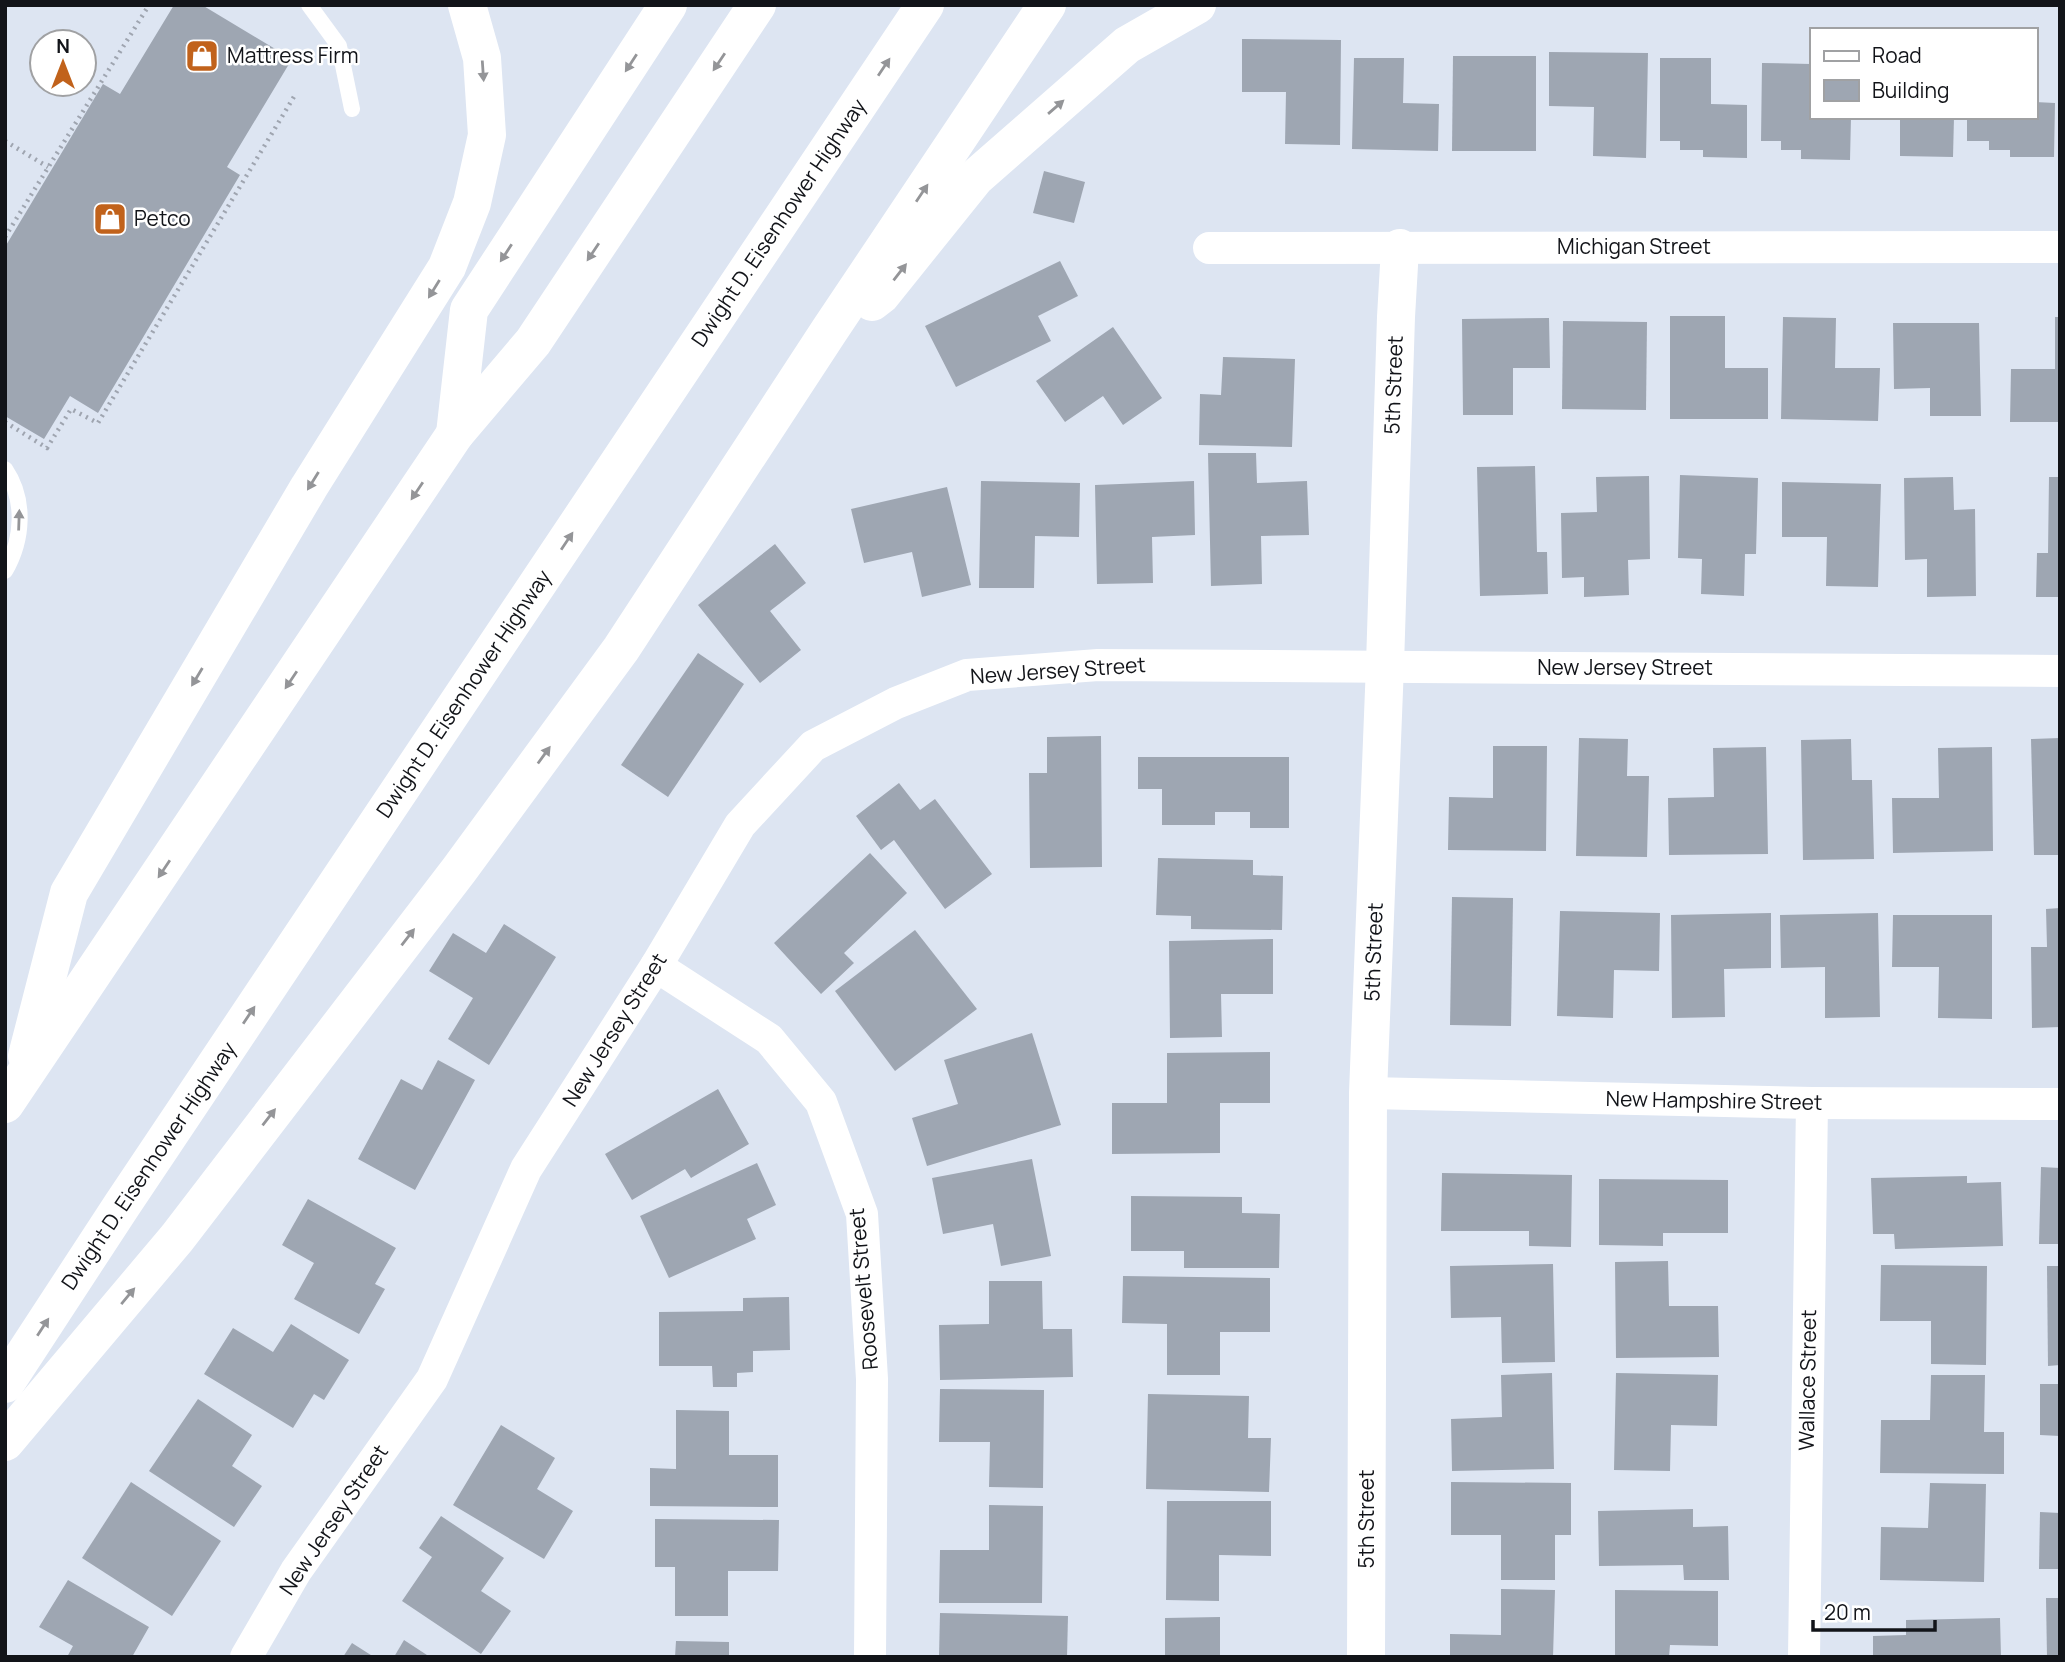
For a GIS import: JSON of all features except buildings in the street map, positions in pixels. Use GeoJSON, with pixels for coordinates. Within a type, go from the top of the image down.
{"type":"FeatureCollection","features":[{"type":"Feature","properties":{"kind":"main road"},"geometry":{"type":"LineString","coordinates":[[13,1093],[69,893],[309,487],[447,267],[472,204],[487,135],[482,58],[467,5]]}},
{"type":"Feature","properties":{"kind":"main road"},"geometry":{"type":"LineString","coordinates":[[455,434],[469,310],[668,5]]}},
{"type":"Feature","properties":{"kind":"main road"},"geometry":{"type":"LineString","coordinates":[[13,1093],[455,434],[533,342],[757,5]]}},
{"type":"Feature","properties":{"kind":"main road","name":"Dwight D. Eisenhower Highway"},"geometry":{"type":"LineString","coordinates":[[5,1384],[925,5]]}},
{"type":"Feature","properties":{"kind":"main road"},"geometry":{"type":"LineString","coordinates":[[5,1441],[177,1238],[459,870],[621,649],[1047,5]]}},
{"type":"Feature","properties":{"kind":"main road"},"geometry":{"type":"LineString","coordinates":[[829,331],[881,295],[975,178],[1127,45],[1197,5]]}},
{"type":"Feature","properties":{"kind":"main road","name":"5th Street"},"geometry":{"type":"LineString","coordinates":[[1366,1657],[1368,1093],[1400,248]]}},
{"type":"Feature","properties":{"kind":"street","name":"Michigan Street"},"geometry":{"type":"LineString","coordinates":[[1209,248],[2060,247]]}},
{"type":"Feature","properties":{"kind":"street","name":"New Jersey Street"},"geometry":{"type":"LineString","coordinates":[[246,1657],[296,1572],[432,1379],[526,1169],[656,966],[740,825],[813,746],[896,703],[967,675],[1098,665],[2060,671]]}},
{"type":"Feature","properties":{"kind":"street","name":"Roosevelt Street"},"geometry":{"type":"LineString","coordinates":[[656,966],[769,1039],[821,1102],[862,1214],[872,1379],[870,1657]]}},
{"type":"Feature","properties":{"kind":"street","name":"New Hampshire Street"},"geometry":{"type":"LineString","coordinates":[[1368,1093],[1812,1103],[2060,1104]]}},
{"type":"Feature","properties":{"kind":"street","name":"Wallace Street"},"geometry":{"type":"LineString","coordinates":[[1804,1657],[1812,1103]]}},
{"type":"Feature","properties":{"kind":"lane"},"geometry":{"type":"LineString","coordinates":[[309,5],[340,46],[352,109]]}},
{"type":"Feature","properties":{"kind":"lane"},"geometry":{"type":"LineString","coordinates":[[5,470],[17,493],[20,513],[18,539],[13,557],[5,571]]}},
{"type":"Feature","properties":{"kind":"path"},"geometry":{"type":"LineString","coordinates":[[5,236],[149,5]]}},
{"type":"Feature","properties":{"kind":"path"},"geometry":{"type":"LineString","coordinates":[[5,422],[47,448],[71,408],[98,424],[295,95]]}},
{"type":"Feature","properties":{"kind":"path"},"geometry":{"type":"LineString","coordinates":[[5,141],[48,167]]}},
{"type":"Feature","properties":{"kind":"place","name":"Mattress Firm"},"geometry":{"type":"Point","coordinates":[202,56]}},
{"type":"Feature","properties":{"kind":"place","name":"Petco"},"geometry":{"type":"Point","coordinates":[110,219]}}]}
